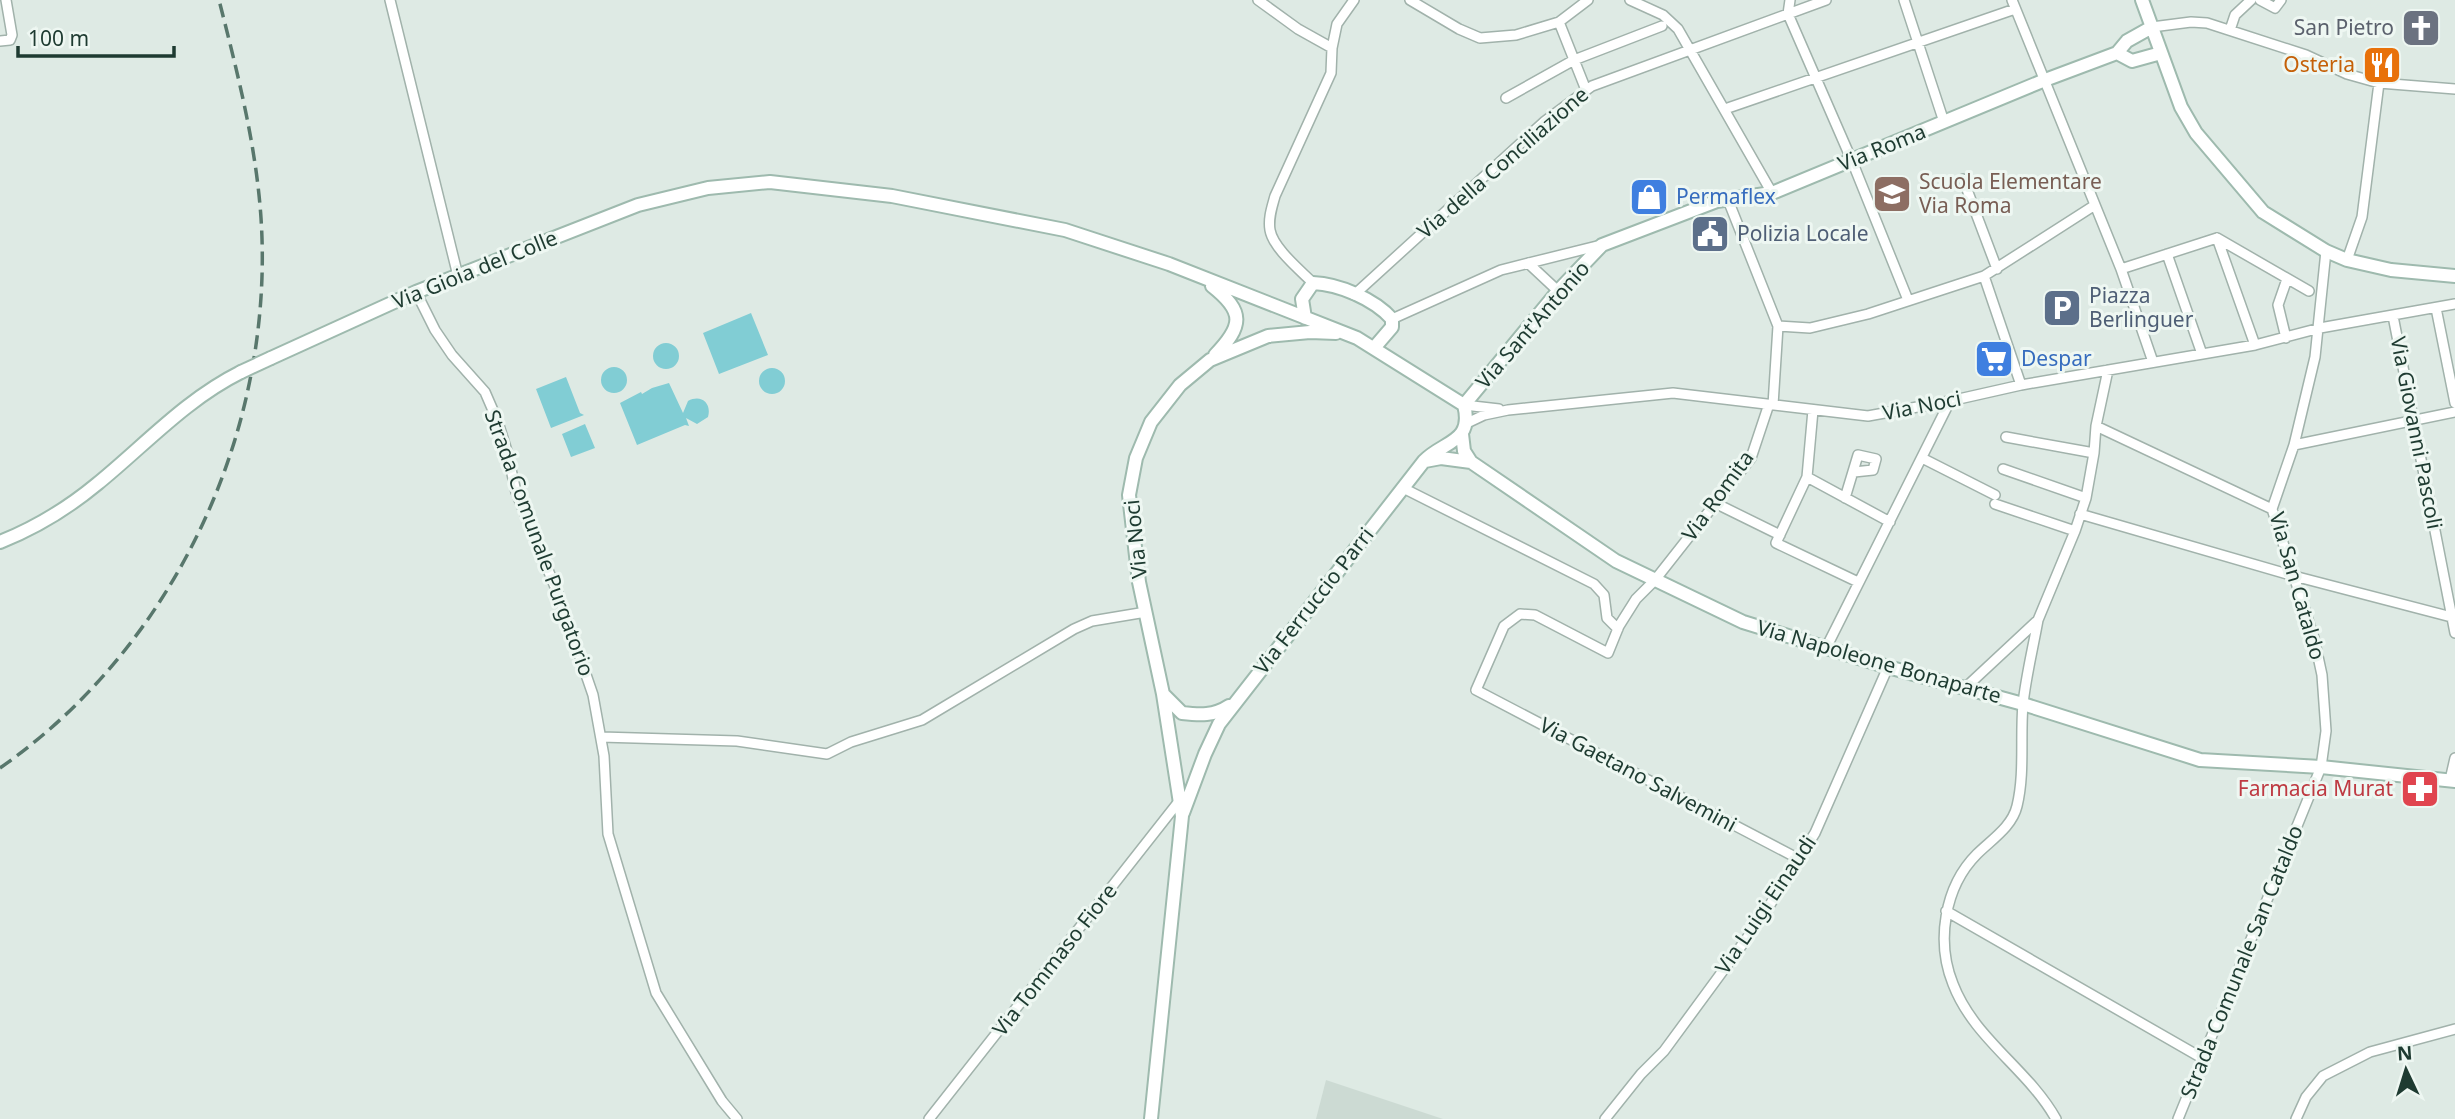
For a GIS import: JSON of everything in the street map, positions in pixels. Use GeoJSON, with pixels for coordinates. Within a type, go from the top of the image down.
{"type":"FeatureCollection","features":[{"type":"Feature","properties":{"kind":"main road"},"geometry":{"type":"LineString","coordinates":[[2142,0],[2181,107],[2196,133],[2263,212],[2326,251],[2347,260],[2391,270],[2455,276]]}},
{"type":"Feature","properties":{"kind":"main road","name":"Via Roma"},"geometry":{"type":"LineString","coordinates":[[1602,245],[1717,201],[1772,193],[2117,53],[2127,41],[2152,27]]}},
{"type":"Feature","properties":{"kind":"main road"},"geometry":{"type":"LineString","coordinates":[[2117,53],[2132,61],[2161,53]]}},
{"type":"Feature","properties":{"kind":"main road","name":"Via Gioia del Colle"},"geometry":{"type":"LineString","coordinates":[[0,542],[71,503],[97,484],[177,413],[216,385],[241,372],[416,292],[638,205],[708,188],[770,182],[892,196],[1065,230],[1198,275]]}},
{"type":"Feature","properties":{"kind":"main road","name":"Via Sant'Antonio"},"geometry":{"type":"LineString","coordinates":[[1464,405],[1559,291],[1602,245]]}},
{"type":"Feature","properties":{"kind":"main road"},"geometry":{"type":"LineString","coordinates":[[1198,275],[1347,334],[1464,405],[1464,451],[1471,462]]}},
{"type":"Feature","properties":{"kind":"main road"},"geometry":{"type":"LineString","coordinates":[[1198,275],[1225,296],[1236,310],[1237,325],[1230,340],[1210,360]]}},
{"type":"Feature","properties":{"kind":"main road"},"geometry":{"type":"LineString","coordinates":[[1305,318],[1302,299],[1313,283],[1328,284],[1354,295],[1385,311],[1392,319],[1392,327],[1374,348]]}},
{"type":"Feature","properties":{"kind":"main road","name":"Via Noci"},"geometry":{"type":"LineString","coordinates":[[1182,816],[1163,694],[1139,582],[1129,495],[1136,458],[1151,422],[1180,385],[1210,360],[1268,336],[1310,332],[1347,334]]}},
{"type":"Feature","properties":{"kind":"main road","name":"Via Ferruccio Parri"},"geometry":{"type":"LineString","coordinates":[[1182,816],[1219,724],[1424,461],[1434,451],[1457,441],[1463,429]]}},
{"type":"Feature","properties":{"kind":"main road","name":"Via Napoleone Bonaparte"},"geometry":{"type":"LineString","coordinates":[[1424,461],[1441,458],[1471,462],[1616,561],[1743,622],[1826,648],[2023,704],[2200,760],[2322,766],[2452,780]]}},
{"type":"Feature","properties":{"kind":"main road"},"geometry":{"type":"LineString","coordinates":[[1163,694],[1182,713],[1198,715],[1221,711],[1236,701]]}},
{"type":"Feature","properties":{"kind":"main road"},"geometry":{"type":"LineString","coordinates":[[1151,1119],[1182,816]]}},
{"type":"Feature","properties":{"kind":"street"},"geometry":{"type":"LineString","coordinates":[[0,41],[10,40],[12,35],[6,0]]}},
{"type":"Feature","properties":{"kind":"street"},"geometry":{"type":"LineString","coordinates":[[390,0],[458,276]]}},
{"type":"Feature","properties":{"kind":"street"},"geometry":{"type":"LineString","coordinates":[[1258,0],[1298,29],[1332,48]]}},
{"type":"Feature","properties":{"kind":"street"},"geometry":{"type":"LineString","coordinates":[[1313,283],[1285,255],[1270,233],[1270,218],[1275,196],[1331,73],[1337,24],[1354,0]]}},
{"type":"Feature","properties":{"kind":"street"},"geometry":{"type":"LineString","coordinates":[[1410,0],[1459,29],[1480,37],[1516,36],[1559,22],[1588,0]]}},
{"type":"Feature","properties":{"kind":"street"},"geometry":{"type":"LineString","coordinates":[[1630,0],[1663,15],[1678,29],[1772,193]]}},
{"type":"Feature","properties":{"kind":"street"},"geometry":{"type":"LineString","coordinates":[[1790,0],[1788,13],[1908,300]]}},
{"type":"Feature","properties":{"kind":"street","name":"Via della Conciliazione"},"geometry":{"type":"LineString","coordinates":[[1354,295],[1545,121],[1592,86],[1826,0]]}},
{"type":"Feature","properties":{"kind":"street"},"geometry":{"type":"LineString","coordinates":[[1904,0],[1944,122]]}},
{"type":"Feature","properties":{"kind":"street"},"geometry":{"type":"LineString","coordinates":[[2230,30],[2235,15],[2250,0]]}},
{"type":"Feature","properties":{"kind":"street"},"geometry":{"type":"LineString","coordinates":[[2260,0],[2275,8],[2281,0]]}},
{"type":"Feature","properties":{"kind":"street"},"geometry":{"type":"LineString","coordinates":[[1724,110],[1918,42],[2014,4],[2121,269],[2153,362]]}},
{"type":"Feature","properties":{"kind":"street"},"geometry":{"type":"LineString","coordinates":[[1559,22],[1586,90]]}},
{"type":"Feature","properties":{"kind":"street"},"geometry":{"type":"LineString","coordinates":[[2152,27],[2191,22],[2230,30],[2306,55],[2347,74],[2379,83],[2455,89]]}},
{"type":"Feature","properties":{"kind":"street"},"geometry":{"type":"LineString","coordinates":[[1506,99],[1574,60],[1662,26]]}},
{"type":"Feature","properties":{"kind":"street"},"geometry":{"type":"LineString","coordinates":[[2347,260],[2362,217],[2379,83]]}},
{"type":"Feature","properties":{"kind":"street"},"geometry":{"type":"LineString","coordinates":[[1964,179],[1997,270]]}},
{"type":"Feature","properties":{"kind":"street"},"geometry":{"type":"LineString","coordinates":[[1728,200],[1778,326],[1810,328],[1868,314],[1984,276],[2095,205]]}},
{"type":"Feature","properties":{"kind":"street"},"geometry":{"type":"LineString","coordinates":[[2121,269],[2217,238],[2309,291]]}},
{"type":"Feature","properties":{"kind":"street"},"geometry":{"type":"LineString","coordinates":[[2217,238],[2255,345]]}},
{"type":"Feature","properties":{"kind":"street"},"geometry":{"type":"LineString","coordinates":[[1392,319],[1501,270],[1602,245]]}},
{"type":"Feature","properties":{"kind":"street","name":"Via San Cataldo"},"geometry":{"type":"LineString","coordinates":[[2322,766],[2326,731],[2322,675],[2314,638],[2272,509],[2294,445],[2315,358],[2326,251]]}},
{"type":"Feature","properties":{"kind":"street"},"geometry":{"type":"LineString","coordinates":[[2167,254],[2202,354]]}},
{"type":"Feature","properties":{"kind":"street"},"geometry":{"type":"LineString","coordinates":[[1528,263],[1559,291]]}},
{"type":"Feature","properties":{"kind":"street"},"geometry":{"type":"LineString","coordinates":[[1984,276],[2021,385]]}},
{"type":"Feature","properties":{"kind":"street"},"geometry":{"type":"LineString","coordinates":[[2286,338],[2278,305],[2287,279]]}},
{"type":"Feature","properties":{"kind":"street","name":"Strada Comunale Purgatorio"},"geometry":{"type":"LineString","coordinates":[[416,292],[435,330],[452,355],[485,392],[507,451],[516,492],[560,599],[593,695],[604,756],[608,834],[656,993],[722,1101],[737,1119]]}},
{"type":"Feature","properties":{"kind":"street","name":"Via Noci"},"geometry":{"type":"LineString","coordinates":[[1463,429],[1484,415],[1508,410],[1673,393],[1868,416],[2021,385],[2255,345],[2320,328],[2455,304]]}},
{"type":"Feature","properties":{"kind":"street"},"geometry":{"type":"LineString","coordinates":[[2436,308],[2455,403]]}},
{"type":"Feature","properties":{"kind":"street","name":"Via Giovanni Pascoli"},"geometry":{"type":"LineString","coordinates":[[2393,316],[2455,633]]}},
{"type":"Feature","properties":{"kind":"street","name":"Via Romita"},"geometry":{"type":"LineString","coordinates":[[1476,691],[1504,626],[1520,614],[1535,615],[1608,653],[1618,629],[1636,599],[1655,580],[1751,458],[1771,405],[1778,326]]}},
{"type":"Feature","properties":{"kind":"street"},"geometry":{"type":"LineString","coordinates":[[2056,1119],[2034,1089],[1968,1016],[1952,984],[1946,958],[1946,911],[1964,871],[1976,855],[2007,825],[2017,808],[2023,704],[2038,620],[2086,498],[2096,426],[2108,370]]}},
{"type":"Feature","properties":{"kind":"street"},"geometry":{"type":"LineString","coordinates":[[1826,648],[1950,401]]}},
{"type":"Feature","properties":{"kind":"street","name":"Via Noci"},"geometry":{"type":"LineString","coordinates":[[1464,405],[1508,410]]}},
{"type":"Feature","properties":{"kind":"street"},"geometry":{"type":"LineString","coordinates":[[1778,539],[1807,477],[1813,410]]}},
{"type":"Feature","properties":{"kind":"street"},"geometry":{"type":"LineString","coordinates":[[2294,445],[2455,412]]}},
{"type":"Feature","properties":{"kind":"street"},"geometry":{"type":"LineString","coordinates":[[2096,426],[2272,509]]}},
{"type":"Feature","properties":{"kind":"street"},"geometry":{"type":"LineString","coordinates":[[2006,437],[2094,453]]}},
{"type":"Feature","properties":{"kind":"street"},"geometry":{"type":"LineString","coordinates":[[1922,458],[1995,499],[2075,531]]}},
{"type":"Feature","properties":{"kind":"street"},"geometry":{"type":"LineString","coordinates":[[2003,468],[2086,498]]}},
{"type":"Feature","properties":{"kind":"street"},"geometry":{"type":"LineString","coordinates":[[1845,498],[1854,472]]}},
{"type":"Feature","properties":{"kind":"street"},"geometry":{"type":"LineString","coordinates":[[1807,477],[1890,522]]}},
{"type":"Feature","properties":{"kind":"street"},"geometry":{"type":"LineString","coordinates":[[1403,488],[1594,584],[1604,595],[1607,618],[1618,629]]}},
{"type":"Feature","properties":{"kind":"street"},"geometry":{"type":"LineString","coordinates":[[1716,503],[1858,582]]}},
{"type":"Feature","properties":{"kind":"street"},"geometry":{"type":"LineString","coordinates":[[2080,514],[2294,576],[2454,618]]}},
{"type":"Feature","properties":{"kind":"street"},"geometry":{"type":"LineString","coordinates":[[601,737],[737,741],[827,754],[851,742],[922,720],[1074,629],[1092,621],[1146,612]]}},
{"type":"Feature","properties":{"kind":"street"},"geometry":{"type":"LineString","coordinates":[[1965,688],[2038,620]]}},
{"type":"Feature","properties":{"kind":"street","name":"Via Luigi Einaudi"},"geometry":{"type":"LineString","coordinates":[[1605,1119],[1672,1040],[1761,919],[1799,859],[1815,833],[1888,667]]}},
{"type":"Feature","properties":{"kind":"street","name":"Via Gaetano Salvemini"},"geometry":{"type":"LineString","coordinates":[[1476,691],[1799,859]]}},
{"type":"Feature","properties":{"kind":"street"},"geometry":{"type":"LineString","coordinates":[[2452,780],[2455,758]]}},
{"type":"Feature","properties":{"kind":"street","name":"Strada Comunale San Cataldo"},"geometry":{"type":"LineString","coordinates":[[2178,1119],[2322,766]]}},
{"type":"Feature","properties":{"kind":"street","name":"Via Tommaso Fiore"},"geometry":{"type":"LineString","coordinates":[[929,1119],[1180,800]]}},
{"type":"Feature","properties":{"kind":"street"},"geometry":{"type":"LineString","coordinates":[[1946,911],[2203,1058]]}},
{"type":"Feature","properties":{"kind":"street"},"geometry":{"type":"LineString","coordinates":[[2295,1119],[2306,1097],[2323,1076],[2370,1052],[2455,1029]]}},
{"type":"Feature","properties":{"kind":"shaded area"},"geometry":{"type":"Polygon","coordinates":[[[1326,1080],[1443,1119],[1316,1119],[1326,1080]]]}},
{"type":"Feature","properties":{"kind":"water"},"geometry":{"type":"Polygon","coordinates":[[[751,313],[768,355],[719,374],[703,333],[751,313]]]}},
{"type":"Feature","properties":{"kind":"water"},"geometry":{"type":"Polygon","coordinates":[[[666,343],[675,347],[679,356],[675,365],[666,369],[657,365],[653,356],[657,347],[666,343]]]}},
{"type":"Feature","properties":{"kind":"water"},"geometry":{"type":"Polygon","coordinates":[[[614,367],[623,371],[627,380],[623,389],[614,393],[605,389],[601,380],[605,371],[614,367]]]}},
{"type":"Feature","properties":{"kind":"water"},"geometry":{"type":"Polygon","coordinates":[[[772,368],[781,372],[785,381],[781,390],[772,394],[763,390],[759,381],[763,372],[772,368]]]}},
{"type":"Feature","properties":{"kind":"water"},"geometry":{"type":"Polygon","coordinates":[[[566,377],[580,413],[584,415],[551,428],[536,389],[566,377]]]}},
{"type":"Feature","properties":{"kind":"water"},"geometry":{"type":"Polygon","coordinates":[[[669,383],[683,413],[688,401],[701,399],[707,404],[708,417],[697,424],[686,418],[689,426],[685,425],[637,445],[620,403],[641,392],[642,394],[669,383]]]}},
{"type":"Feature","properties":{"kind":"water"},"geometry":{"type":"Polygon","coordinates":[[[585,424],[595,448],[571,457],[562,434],[585,424]]]}},
{"type":"Feature","properties":{"kind":"railway"},"geometry":{"type":"LineString","coordinates":[[0,768],[62,718],[117,660],[163,596],[201,527],[231,453],[251,376],[261,297],[261,218],[250,135],[219,0]]}},
{"type":"Feature","properties":{"kind":"place","name":"San Pietro"},"geometry":{"type":"Point","coordinates":[2421,28]}},
{"type":"Feature","properties":{"kind":"place","name":"Osteria"},"geometry":{"type":"Point","coordinates":[2382,65]}},
{"type":"Feature","properties":{"kind":"place","name":"Scuola Elementare Via Roma"},"geometry":{"type":"Point","coordinates":[1892,194]}},
{"type":"Feature","properties":{"kind":"place","name":"Permaflex"},"geometry":{"type":"Point","coordinates":[1649,197]}},
{"type":"Feature","properties":{"kind":"place","name":"Polizia Locale"},"geometry":{"type":"Point","coordinates":[1710,234]}},
{"type":"Feature","properties":{"kind":"place","name":"Piazza Berlinguer"},"geometry":{"type":"Point","coordinates":[2062,308]}},
{"type":"Feature","properties":{"kind":"place","name":"Despar"},"geometry":{"type":"Point","coordinates":[1994,359]}},
{"type":"Feature","properties":{"kind":"place","name":"Farmacia Murat"},"geometry":{"type":"Point","coordinates":[2420,789]}}]}
